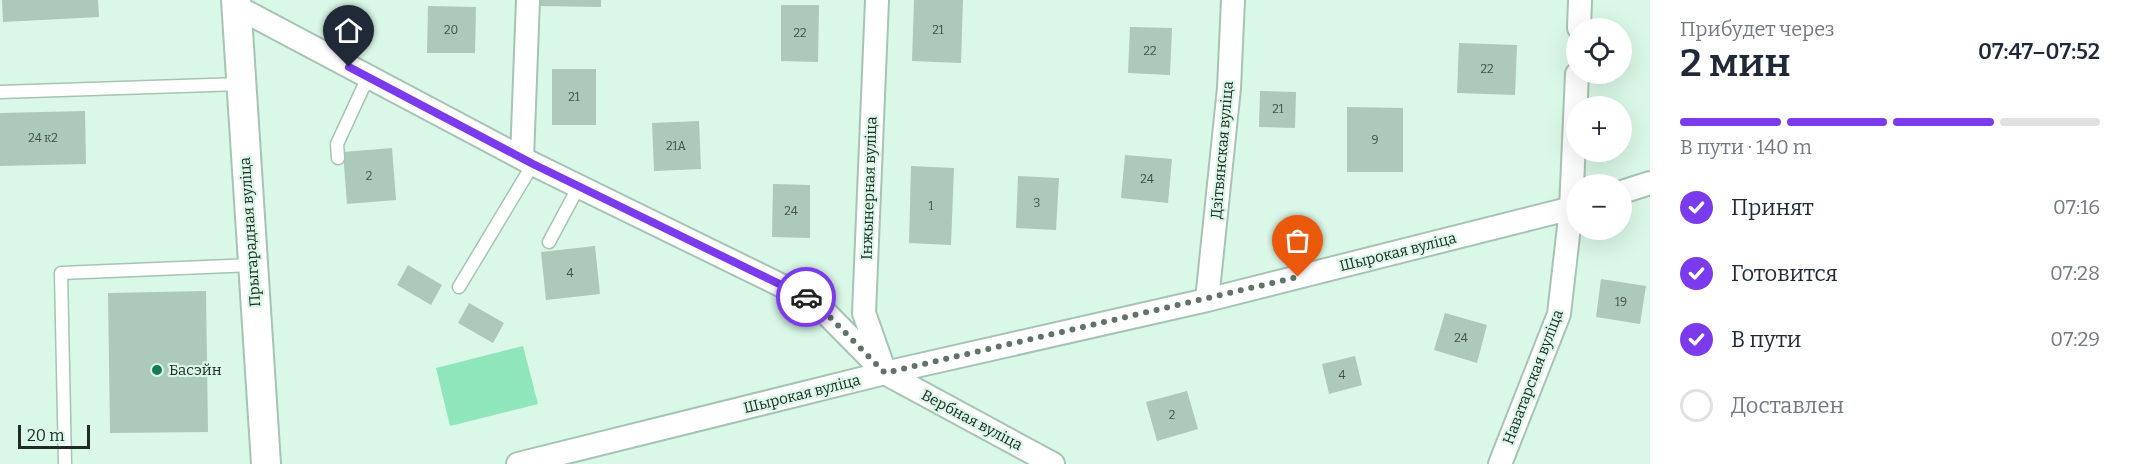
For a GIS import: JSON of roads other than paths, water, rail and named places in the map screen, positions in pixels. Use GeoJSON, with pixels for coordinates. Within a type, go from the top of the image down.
{"type":"FeatureCollection","features":[{"type":"Feature","properties":{"kind":"street"},"geometry":{"type":"LineString","coordinates":[[528,0],[528,161]]}},
{"type":"Feature","properties":{"kind":"street","name":"Інжынерная вуліца"},"geometry":{"type":"LineString","coordinates":[[877,0],[864,313],[885,373]]}},
{"type":"Feature","properties":{"kind":"street","name":"Дзітвянская вуліца"},"geometry":{"type":"LineString","coordinates":[[1207,300],[1229,88],[1233,0]]}},
{"type":"Feature","properties":{"kind":"street"},"geometry":{"type":"LineString","coordinates":[[1579,18],[1580,0]]}},
{"type":"Feature","properties":{"kind":"street","name":"Вербная вуліца"},"geometry":{"type":"LineString","coordinates":[[236,4],[528,161],[815,302],[885,373],[1053,464]]}},
{"type":"Feature","properties":{"kind":"street","name":"Прыгарадная вуліца"},"geometry":{"type":"LineString","coordinates":[[236,4],[266,464]]}},
{"type":"Feature","properties":{"kind":"street","name":"Наватарская вуліца"},"geometry":{"type":"LineString","coordinates":[[1575,174],[1577,84]]}},
{"type":"Feature","properties":{"kind":"street"},"geometry":{"type":"LineString","coordinates":[[1632,189],[1650,183]]}},
{"type":"Feature","properties":{"kind":"street","name":"Шырокая вуліца"},"geometry":{"type":"LineString","coordinates":[[518,464],[885,373],[1207,300],[1566,210]]}},
{"type":"Feature","properties":{"kind":"street","name":"Наватарская вуліца"},"geometry":{"type":"LineString","coordinates":[[1500,464],[1559,314],[1569,240]]}},
{"type":"Feature","properties":{"kind":"lane"},"geometry":{"type":"LineString","coordinates":[[338,158],[337,144],[368,77]]}},
{"type":"Feature","properties":{"kind":"lane"},"geometry":{"type":"LineString","coordinates":[[0,92],[241,84]]}},
{"type":"Feature","properties":{"kind":"lane"},"geometry":{"type":"LineString","coordinates":[[459,287],[528,161]]}},
{"type":"Feature","properties":{"kind":"lane"},"geometry":{"type":"LineString","coordinates":[[549,242],[579,186]]}},
{"type":"Feature","properties":{"kind":"lane"},"geometry":{"type":"LineString","coordinates":[[65,464],[61,273],[253,265]]}},
{"type":"Feature","properties":{"kind":"place","name":"Басэйн"},"geometry":{"type":"Point","coordinates":[157,370]}}]}
